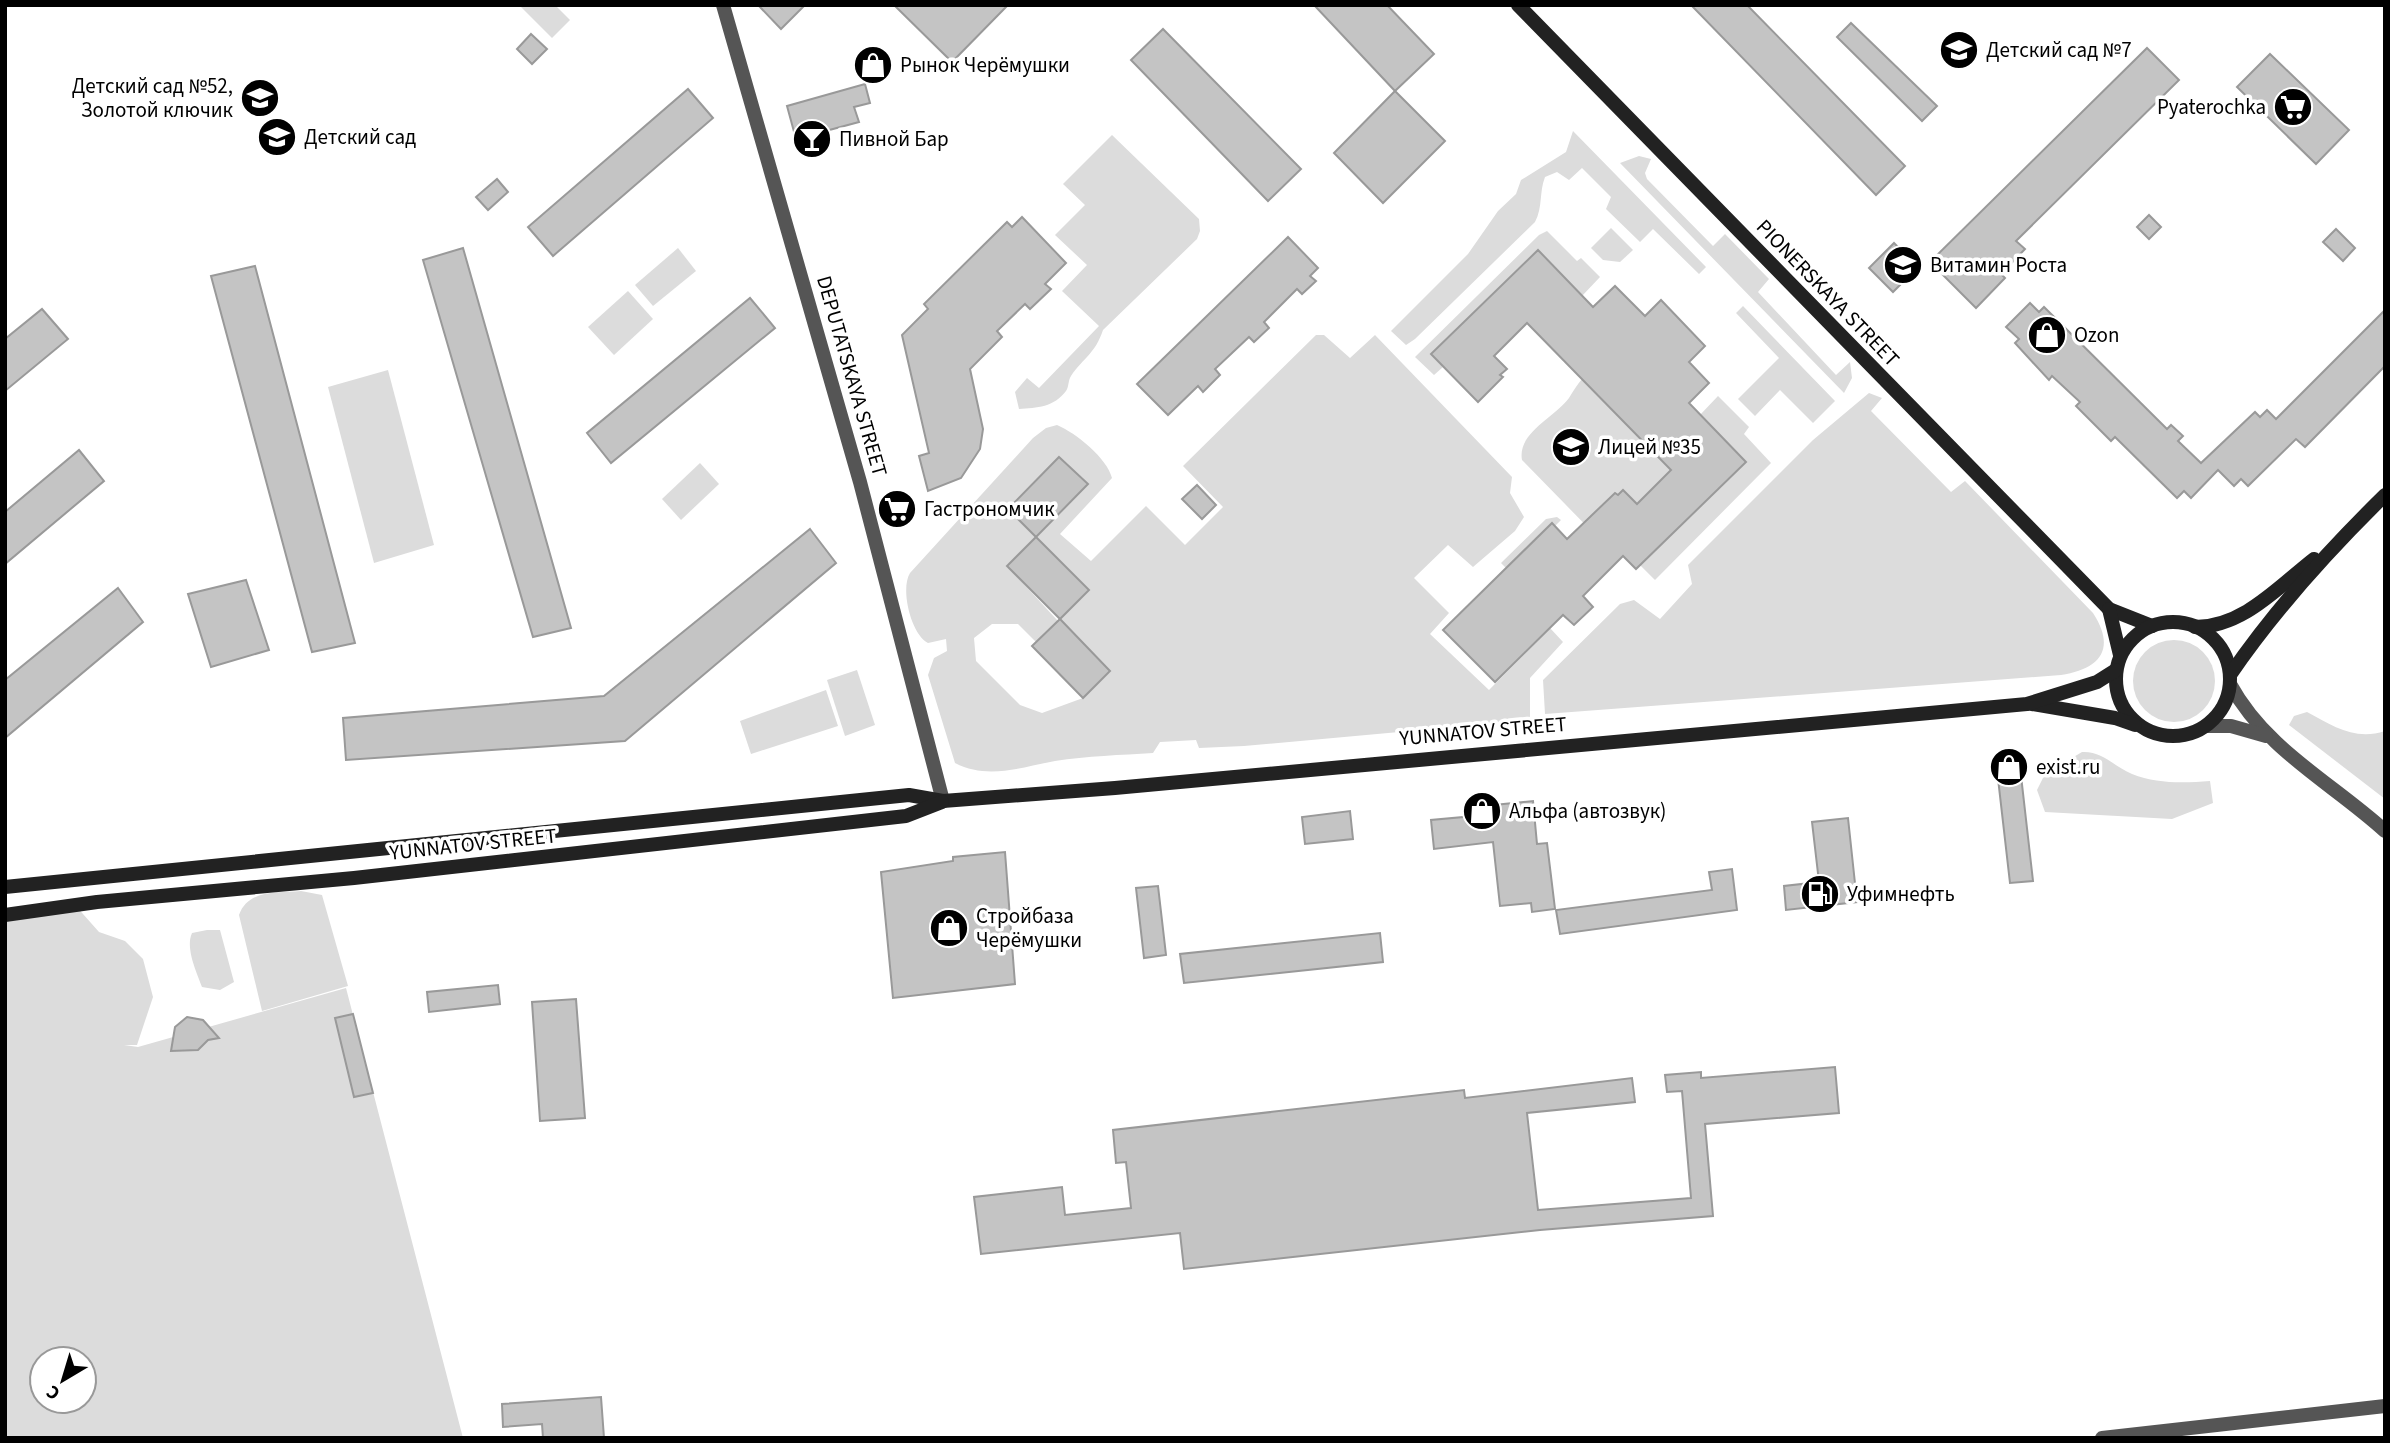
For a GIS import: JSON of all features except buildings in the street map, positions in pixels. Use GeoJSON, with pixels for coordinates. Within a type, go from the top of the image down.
{"type":"FeatureCollection","features":[{"type":"Feature","properties":{"kind":"main road","name":"PIONERSKAYA STREET"},"geometry":{"type":"LineString","coordinates":[[1518,5],[2109,609],[2152,626]]}},
{"type":"Feature","properties":{"kind":"main road"},"geometry":{"type":"LineString","coordinates":[[2230,679],[2226,656],[2216,640],[2195,626],[2182,622],[2152,626],[2130,639],[2120,655],[2116,670],[2116,692],[2123,709],[2142,727],[2171,737],[2191,734],[2207,726],[2221,712],[2230,679],[2265,627],[2338,541],[2385,495]]}},
{"type":"Feature","properties":{"kind":"main road"},"geometry":{"type":"LineString","coordinates":[[2195,626],[2216,626],[2239,618],[2338,541]]}},
{"type":"Feature","properties":{"kind":"main road"},"geometry":{"type":"LineString","coordinates":[[2109,609],[2120,655]]}},
{"type":"Feature","properties":{"kind":"main road","name":"YUNNATOV STREET"},"geometry":{"type":"LineString","coordinates":[[5,887],[909,795],[943,801],[1115,788],[2027,704],[2096,682],[2116,670]]}},
{"type":"Feature","properties":{"kind":"main road","name":"YUNNATOV STREET"},"geometry":{"type":"LineString","coordinates":[[2027,704],[2115,718],[2142,727]]}},
{"type":"Feature","properties":{"kind":"main road","name":"YUNNATOV STREET"},"geometry":{"type":"LineString","coordinates":[[5,915],[97,902],[354,878],[906,816],[943,801]]}},
{"type":"Feature","properties":{"kind":"street","name":"DEPUTATSKAYA STREET"},"geometry":{"type":"LineString","coordinates":[[723,5],[908,657],[943,801]]}},
{"type":"Feature","properties":{"kind":"street"},"geometry":{"type":"LineString","coordinates":[[2230,679],[2242,707],[2266,736],[2385,831]]}},
{"type":"Feature","properties":{"kind":"street"},"geometry":{"type":"LineString","coordinates":[[2207,726],[2231,726],[2266,736]]}},
{"type":"Feature","properties":{"kind":"street"},"geometry":{"type":"LineString","coordinates":[[2102,1438],[2385,1406]]}},
{"type":"Feature","properties":{"kind":"shaded area"},"geometry":{"type":"Polygon","coordinates":[[[519,5],[555,5],[570,20],[552,38],[519,5]]]}},
{"type":"Feature","properties":{"kind":"shaded area"},"geometry":{"type":"Polygon","coordinates":[[[1573,131],[1706,267],[1699,274],[1653,229],[1640,242],[1606,209],[1611,197],[1582,168],[1569,180],[1557,172],[1545,177],[1535,222],[1406,345],[1391,331],[1468,254],[1498,211],[1516,194],[1521,180],[1566,152],[1573,131]]]}},
{"type":"Feature","properties":{"kind":"shaded area"},"geometry":{"type":"Polygon","coordinates":[[[1112,135],[1199,219],[1200,231],[1197,239],[1103,330],[1093,350],[1069,379],[1067,389],[1061,396],[1045,406],[1019,409],[1015,392],[1027,378],[1039,388],[1099,326],[1062,291],[1087,265],[1055,235],[1085,205],[1063,184],[1112,135]]]}},
{"type":"Feature","properties":{"kind":"shaded area"},"geometry":{"type":"Polygon","coordinates":[[[1639,156],[1651,159],[1645,173],[1647,179],[1713,246],[1725,234],[1769,279],[1758,292],[1836,375],[1850,362],[1852,378],[1844,393],[1620,163],[1639,156]]]}},
{"type":"Feature","properties":{"kind":"shaded area"},"geometry":{"type":"Polygon","coordinates":[[[1611,228],[1633,250],[1620,262],[1603,260],[1591,248],[1611,228]]]}},
{"type":"Feature","properties":{"kind":"shaded area"},"geometry":{"type":"Polygon","coordinates":[[[1547,231],[1577,261],[1581,258],[1600,277],[1582,296],[1537,250],[1431,354],[1443,367],[1434,375],[1415,357],[1539,235],[1547,231]]]}},
{"type":"Feature","properties":{"kind":"shaded area"},"geometry":{"type":"Polygon","coordinates":[[[678,248],[696,271],[653,306],[635,285],[678,248]]]}},
{"type":"Feature","properties":{"kind":"shaded area"},"geometry":{"type":"Polygon","coordinates":[[[628,291],[653,319],[614,355],[588,327],[628,291]]]}},
{"type":"Feature","properties":{"kind":"shaded area"},"geometry":{"type":"Polygon","coordinates":[[[1743,306],[1835,401],[1813,423],[1780,390],[1755,416],[1738,399],[1779,358],[1736,313],[1743,306]]]}},
{"type":"Feature","properties":{"kind":"shaded area"},"geometry":{"type":"Polygon","coordinates":[[[1316,335],[1324,335],[1350,358],[1375,335],[1512,477],[1510,493],[1524,517],[1515,531],[1473,567],[1448,545],[1414,578],[1449,613],[1430,634],[1489,690],[1550,628],[1563,642],[1530,678],[1530,717],[1520,721],[1244,746],[1199,748],[1196,740],[1160,742],[1153,753],[1067,759],[1005,771],[980,771],[955,763],[928,675],[934,658],[947,651],[946,639],[928,643],[917,631],[907,600],[907,580],[910,573],[1033,438],[1046,428],[1057,425],[1081,440],[1104,462],[1112,478],[1060,534],[1091,561],[1146,506],[1185,545],[1223,507],[1183,466],[1316,335]],[[1059,457],[1009,509],[1037,537],[1088,484],[1059,457]],[[1036,537],[1007,566],[1058,621],[1036,642],[1018,624],[992,624],[974,638],[976,661],[1020,705],[1042,713],[1083,698],[1110,672],[1060,619],[1089,590],[1036,537]]]}},
{"type":"Feature","properties":{"kind":"shaded area"},"geometry":{"type":"Polygon","coordinates":[[[388,370],[434,545],[374,563],[328,387],[388,370]]]}},
{"type":"Feature","properties":{"kind":"shaded area"},"geometry":{"type":"Polygon","coordinates":[[[1582,379],[1671,470],[1637,504],[1623,490],[1618,495],[1615,493],[1588,519],[1609,549],[1522,460],[1525,442],[1538,426],[1563,405],[1582,379]]]}},
{"type":"Feature","properties":{"kind":"shaded area"},"geometry":{"type":"Polygon","coordinates":[[[1869,393],[1882,398],[1871,411],[1951,492],[1965,481],[2093,613],[2103,637],[2100,656],[2094,663],[2061,675],[1545,714],[1543,680],[1620,604],[1634,600],[1660,619],[1692,584],[1688,565],[1813,440],[1869,393]]]}},
{"type":"Feature","properties":{"kind":"shaded area"},"geometry":{"type":"Polygon","coordinates":[[[1718,396],[1749,427],[1744,434],[1771,463],[1655,580],[1640,565],[1700,415],[1718,396]]]}},
{"type":"Feature","properties":{"kind":"shaded area"},"geometry":{"type":"Polygon","coordinates":[[[700,463],[719,484],[681,520],[662,499],[700,463]]]}},
{"type":"Feature","properties":{"kind":"shaded area"},"geometry":{"type":"Polygon","coordinates":[[[1557,517],[1561,520],[1555,526],[1551,524],[1506,568],[1501,563],[1546,519],[1557,517]]]}},
{"type":"Feature","properties":{"kind":"shaded area"},"geometry":{"type":"Polygon","coordinates":[[[2174,640],[2190,643],[2203,652],[2212,665],[2215,681],[2212,697],[2203,710],[2190,719],[2174,722],[2158,719],[2145,710],[2136,697],[2133,681],[2136,665],[2145,652],[2158,643],[2174,640]]]}},
{"type":"Feature","properties":{"kind":"shaded area"},"geometry":{"type":"Polygon","coordinates":[[[857,670],[875,725],[845,736],[827,680],[857,670]]]}},
{"type":"Feature","properties":{"kind":"shaded area"},"geometry":{"type":"Polygon","coordinates":[[[826,690],[838,726],[751,754],[740,721],[826,690]]]}},
{"type":"Feature","properties":{"kind":"shaded area"},"geometry":{"type":"Polygon","coordinates":[[[2307,712],[2335,727],[2354,733],[2374,734],[2385,731],[2385,799],[2289,725],[2294,716],[2307,712]]]}},
{"type":"Feature","properties":{"kind":"shaded area"},"geometry":{"type":"Polygon","coordinates":[[[2082,752],[2102,756],[2125,771],[2151,780],[2210,781],[2213,803],[2172,819],[2045,812],[2037,790],[2045,774],[2082,752]]]}},
{"type":"Feature","properties":{"kind":"shaded area"},"geometry":{"type":"Polygon","coordinates":[[[301,891],[322,895],[348,986],[262,1011],[239,915],[249,901],[257,897],[301,891]]]}},
{"type":"Feature","properties":{"kind":"shaded area"},"geometry":{"type":"Polygon","coordinates":[[[75,905],[99,932],[125,941],[143,959],[153,997],[137,1045],[124,1045],[138,1047],[346,988],[463,1438],[5,1438],[5,915],[75,905]]]}},
{"type":"Feature","properties":{"kind":"shaded area"},"geometry":{"type":"Polygon","coordinates":[[[220,930],[234,982],[220,990],[202,987],[191,953],[192,933],[220,930]]]}},
{"type":"Feature","properties":{"kind":"place","name":"Детский сад №7"},"geometry":{"type":"Point","coordinates":[1959,50]}},
{"type":"Feature","properties":{"kind":"place","name":"Рынок Черёмушки"},"geometry":{"type":"Point","coordinates":[873,65]}},
{"type":"Feature","properties":{"kind":"place","name":"Детский сад №52, Золотой ключик"},"geometry":{"type":"Point","coordinates":[260,98]}},
{"type":"Feature","properties":{"kind":"place","name":"Pyaterochka"},"geometry":{"type":"Point","coordinates":[2293,107]}},
{"type":"Feature","properties":{"kind":"place","name":"Детский сад"},"geometry":{"type":"Point","coordinates":[277,137]}},
{"type":"Feature","properties":{"kind":"place","name":"Пивной Бар"},"geometry":{"type":"Point","coordinates":[812,139]}},
{"type":"Feature","properties":{"kind":"place","name":"Витамин Роста"},"geometry":{"type":"Point","coordinates":[1903,265]}},
{"type":"Feature","properties":{"kind":"place","name":"Ozon"},"geometry":{"type":"Point","coordinates":[2047,335]}},
{"type":"Feature","properties":{"kind":"place","name":"Лицей №35"},"geometry":{"type":"Point","coordinates":[1571,447]}},
{"type":"Feature","properties":{"kind":"place","name":"Гастрономчик"},"geometry":{"type":"Point","coordinates":[897,509]}},
{"type":"Feature","properties":{"kind":"place","name":"exist.ru"},"geometry":{"type":"Point","coordinates":[2009,767]}},
{"type":"Feature","properties":{"kind":"place","name":"Альфа (автозвук)"},"geometry":{"type":"Point","coordinates":[1482,811]}},
{"type":"Feature","properties":{"kind":"place","name":"Уфимнефть"},"geometry":{"type":"Point","coordinates":[1820,894]}},
{"type":"Feature","properties":{"kind":"place","name":"Стройбаза Черёмушки"},"geometry":{"type":"Point","coordinates":[949,928]}}]}
